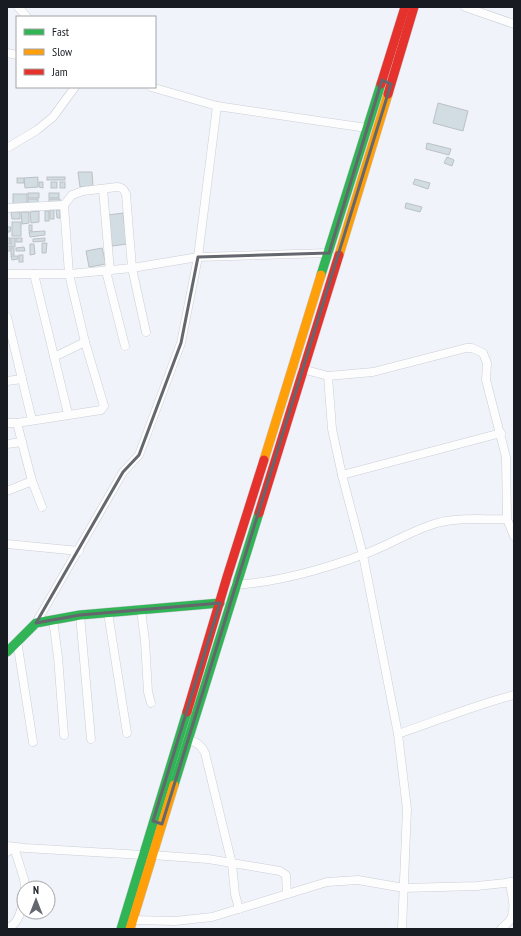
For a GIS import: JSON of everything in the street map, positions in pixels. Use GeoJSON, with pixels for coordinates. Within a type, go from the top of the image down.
{"type":"FeatureCollection","features":[{"type":"Feature","properties":{"kind":"street"},"geometry":{"type":"LineString","coordinates":[[18,7],[26,16]]}},
{"type":"Feature","properties":{"kind":"street"},"geometry":{"type":"LineString","coordinates":[[121,929],[188,740],[302,369],[337,261],[405,7]]}},
{"type":"Feature","properties":{"kind":"street"},"geometry":{"type":"LineString","coordinates":[[158,822],[220,603],[367,128],[414,7]]}},
{"type":"Feature","properties":{"kind":"street"},"geometry":{"type":"LineString","coordinates":[[465,7],[514,24]]}},
{"type":"Feature","properties":{"kind":"street"},"geometry":{"type":"LineString","coordinates":[[7,148],[37,130],[53,117],[74,88]]}},
{"type":"Feature","properties":{"kind":"street"},"geometry":{"type":"LineString","coordinates":[[154,88],[217,106],[367,128]]}},
{"type":"Feature","properties":{"kind":"street"},"geometry":{"type":"LineString","coordinates":[[7,652],[36,623],[79,551],[123,472],[139,455],[181,343],[198,257],[217,106]]}},
{"type":"Feature","properties":{"kind":"street"},"geometry":{"type":"LineString","coordinates":[[7,208],[64,205],[72,196],[83,191],[122,187],[126,194],[132,268],[146,332]]}},
{"type":"Feature","properties":{"kind":"street"},"geometry":{"type":"LineString","coordinates":[[103,189],[108,271],[125,346]]}},
{"type":"Feature","properties":{"kind":"street"},"geometry":{"type":"LineString","coordinates":[[7,423],[17,423],[101,410],[104,406],[85,342],[69,274],[64,205]]}},
{"type":"Feature","properties":{"kind":"street"},"geometry":{"type":"LineString","coordinates":[[7,274],[69,274],[108,271],[198,257],[329,253]]}},
{"type":"Feature","properties":{"kind":"street"},"geometry":{"type":"LineString","coordinates":[[34,274],[68,414]]}},
{"type":"Feature","properties":{"kind":"street"},"geometry":{"type":"LineString","coordinates":[[7,317],[32,420]]}},
{"type":"Feature","properties":{"kind":"street"},"geometry":{"type":"LineString","coordinates":[[54,357],[85,342]]}},
{"type":"Feature","properties":{"kind":"street"},"geometry":{"type":"LineString","coordinates":[[302,369],[328,376],[373,372],[466,348],[478,350],[483,353],[486,358],[486,380],[506,457],[507,519],[514,536]]}},
{"type":"Feature","properties":{"kind":"street"},"geometry":{"type":"LineString","coordinates":[[328,376],[332,429],[342,475],[363,555],[398,734],[407,809],[402,929]]}},
{"type":"Feature","properties":{"kind":"street"},"geometry":{"type":"LineString","coordinates":[[7,381],[22,379]]}},
{"type":"Feature","properties":{"kind":"street"},"geometry":{"type":"LineString","coordinates":[[17,423],[32,481],[42,507]]}},
{"type":"Feature","properties":{"kind":"street"},"geometry":{"type":"LineString","coordinates":[[342,475],[501,433]]}},
{"type":"Feature","properties":{"kind":"street"},"geometry":{"type":"LineString","coordinates":[[7,444],[22,442]]}},
{"type":"Feature","properties":{"kind":"street"},"geometry":{"type":"LineString","coordinates":[[7,491],[32,481]]}},
{"type":"Feature","properties":{"kind":"street"},"geometry":{"type":"LineString","coordinates":[[235,585],[279,580],[363,555],[410,532],[438,523],[462,520],[507,519]]}},
{"type":"Feature","properties":{"kind":"street"},"geometry":{"type":"LineString","coordinates":[[7,544],[79,551]]}},
{"type":"Feature","properties":{"kind":"street"},"geometry":{"type":"LineString","coordinates":[[36,623],[80,615],[220,603]]}},
{"type":"Feature","properties":{"kind":"street"},"geometry":{"type":"LineString","coordinates":[[140,610],[145,641],[147,680],[151,703]]}},
{"type":"Feature","properties":{"kind":"street"},"geometry":{"type":"LineString","coordinates":[[108,613],[127,733]]}},
{"type":"Feature","properties":{"kind":"street"},"geometry":{"type":"LineString","coordinates":[[80,615],[91,739]]}},
{"type":"Feature","properties":{"kind":"street"},"geometry":{"type":"LineString","coordinates":[[53,620],[58,657],[64,735]]}},
{"type":"Feature","properties":{"kind":"street"},"geometry":{"type":"LineString","coordinates":[[17,641],[33,742]]}},
{"type":"Feature","properties":{"kind":"street"},"geometry":{"type":"LineString","coordinates":[[398,734],[463,710],[514,695]]}},
{"type":"Feature","properties":{"kind":"street"},"geometry":{"type":"LineString","coordinates":[[188,740],[194,741],[201,745],[205,753],[232,864],[235,894],[239,909]]}},
{"type":"Feature","properties":{"kind":"street"},"geometry":{"type":"LineString","coordinates":[[24,880],[9,848],[201,858],[232,864],[280,870],[287,879],[287,894]]}},
{"type":"Feature","properties":{"kind":"street"},"geometry":{"type":"LineString","coordinates":[[130,929],[147,855]]}},
{"type":"Feature","properties":{"kind":"street"},"geometry":{"type":"LineString","coordinates":[[133,920],[175,921],[212,917],[327,882],[358,880],[404,888],[477,886],[512,882],[513,914],[510,920],[501,929]]}},
{"type":"Feature","properties":{"kind":"street"},"geometry":{"type":"LineString","coordinates":[[7,928],[17,920]]}},
{"type":"Feature","properties":{"kind":"highlighted area"},"geometry":{"type":"Polygon","coordinates":[[[382,80],[391,84],[162,824],[153,821],[220,603],[80,615],[36,623],[123,472],[139,455],[181,343],[198,257],[329,253],[382,80]]]}},
{"type":"Feature","properties":{"kind":"building"},"geometry":{"type":"Polygon","coordinates":[[[438,103],[468,111],[463,131],[433,123],[438,103]]]}},
{"type":"Feature","properties":{"kind":"building"},"geometry":{"type":"Polygon","coordinates":[[[427,143],[451,149],[449,155],[426,149],[427,143]]]}},
{"type":"Feature","properties":{"kind":"building"},"geometry":{"type":"Polygon","coordinates":[[[447,157],[454,160],[452,166],[444,163],[447,157]]]}},
{"type":"Feature","properties":{"kind":"building"},"geometry":{"type":"Polygon","coordinates":[[[78,172],[92,172],[93,186],[80,187],[78,172]]]}},
{"type":"Feature","properties":{"kind":"building"},"geometry":{"type":"Polygon","coordinates":[[[38,177],[38,187],[25,188],[24,178],[38,177]]]}},
{"type":"Feature","properties":{"kind":"building"},"geometry":{"type":"Polygon","coordinates":[[[47,177],[65,177],[65,180],[47,180],[47,177]]]}},
{"type":"Feature","properties":{"kind":"building"},"geometry":{"type":"Polygon","coordinates":[[[17,178],[24,178],[24,183],[17,183],[17,178]]]}},
{"type":"Feature","properties":{"kind":"building"},"geometry":{"type":"Polygon","coordinates":[[[415,179],[430,183],[428,189],[413,184],[415,179]]]}},
{"type":"Feature","properties":{"kind":"building"},"geometry":{"type":"Polygon","coordinates":[[[39,182],[43,182],[43,188],[39,187],[39,182]]]}},
{"type":"Feature","properties":{"kind":"building"},"geometry":{"type":"Polygon","coordinates":[[[51,182],[57,182],[57,188],[51,188],[51,182]]]}},
{"type":"Feature","properties":{"kind":"building"},"geometry":{"type":"Polygon","coordinates":[[[60,182],[65,182],[65,188],[60,188],[60,182]]]}},
{"type":"Feature","properties":{"kind":"building"},"geometry":{"type":"Polygon","coordinates":[[[28,193],[39,193],[39,198],[28,198],[28,193]]]}},
{"type":"Feature","properties":{"kind":"building"},"geometry":{"type":"Polygon","coordinates":[[[49,193],[59,193],[59,198],[49,198],[49,193]]]}},
{"type":"Feature","properties":{"kind":"building"},"geometry":{"type":"Polygon","coordinates":[[[13,194],[27,194],[27,204],[13,204],[13,194]]]}},
{"type":"Feature","properties":{"kind":"building"},"geometry":{"type":"Polygon","coordinates":[[[28,199],[38,199],[38,204],[28,204],[28,199]]]}},
{"type":"Feature","properties":{"kind":"building"},"geometry":{"type":"Polygon","coordinates":[[[49,199],[60,199],[60,203],[49,203],[49,199]]]}},
{"type":"Feature","properties":{"kind":"building"},"geometry":{"type":"Polygon","coordinates":[[[406,203],[422,207],[420,212],[405,208],[406,203]]]}},
{"type":"Feature","properties":{"kind":"building"},"geometry":{"type":"Polygon","coordinates":[[[50,210],[54,210],[54,219],[50,219],[50,210]]]}},
{"type":"Feature","properties":{"kind":"building"},"geometry":{"type":"Polygon","coordinates":[[[56,210],[60,210],[60,218],[57,218],[56,210]]]}},
{"type":"Feature","properties":{"kind":"building"},"geometry":{"type":"Polygon","coordinates":[[[39,211],[39,222],[31,223],[30,212],[39,211]]]}},
{"type":"Feature","properties":{"kind":"building"},"geometry":{"type":"Polygon","coordinates":[[[45,211],[49,211],[49,221],[45,221],[45,211]]]}},
{"type":"Feature","properties":{"kind":"building"},"geometry":{"type":"Polygon","coordinates":[[[11,212],[20,212],[20,219],[12,219],[11,212]]]}},
{"type":"Feature","properties":{"kind":"building"},"geometry":{"type":"Polygon","coordinates":[[[21,212],[29,212],[29,223],[22,224],[21,212]]]}},
{"type":"Feature","properties":{"kind":"building"},"geometry":{"type":"Polygon","coordinates":[[[123,213],[127,244],[112,246],[108,215],[123,213]]]}},
{"type":"Feature","properties":{"kind":"building"},"geometry":{"type":"Polygon","coordinates":[[[12,222],[21,222],[21,236],[12,236],[12,222]]]}},
{"type":"Feature","properties":{"kind":"building"},"geometry":{"type":"Polygon","coordinates":[[[29,225],[32,225],[32,231],[29,231],[29,225]]]}},
{"type":"Feature","properties":{"kind":"building"},"geometry":{"type":"Polygon","coordinates":[[[7,227],[11,227],[10,232],[7,232],[7,227]]]}},
{"type":"Feature","properties":{"kind":"building"},"geometry":{"type":"Polygon","coordinates":[[[45,231],[45,235],[30,237],[29,232],[45,231]]]}},
{"type":"Feature","properties":{"kind":"building"},"geometry":{"type":"Polygon","coordinates":[[[7,238],[10,238],[10,244],[7,244],[7,238]]]}},
{"type":"Feature","properties":{"kind":"building"},"geometry":{"type":"Polygon","coordinates":[[[11,238],[15,238],[15,247],[11,247],[11,238]]]}},
{"type":"Feature","properties":{"kind":"building"},"geometry":{"type":"Polygon","coordinates":[[[16,238],[22,238],[22,242],[16,242],[16,238]]]}},
{"type":"Feature","properties":{"kind":"building"},"geometry":{"type":"Polygon","coordinates":[[[45,238],[45,241],[33,242],[33,239],[45,238]]]}},
{"type":"Feature","properties":{"kind":"building"},"geometry":{"type":"Polygon","coordinates":[[[42,243],[47,243],[46,253],[42,253],[42,243]]]}},
{"type":"Feature","properties":{"kind":"building"},"geometry":{"type":"Polygon","coordinates":[[[30,244],[34,244],[35,254],[30,255],[30,244]]]}},
{"type":"Feature","properties":{"kind":"building"},"geometry":{"type":"Polygon","coordinates":[[[7,246],[10,246],[10,251],[7,251],[7,246]]]}},
{"type":"Feature","properties":{"kind":"building"},"geometry":{"type":"Polygon","coordinates":[[[24,247],[25,251],[16,251],[16,248],[24,247]]]}},
{"type":"Feature","properties":{"kind":"building"},"geometry":{"type":"Polygon","coordinates":[[[11,248],[14,248],[14,255],[11,255],[11,248]]]}},
{"type":"Feature","properties":{"kind":"building"},"geometry":{"type":"Polygon","coordinates":[[[102,248],[106,264],[89,267],[86,251],[102,248]]]}},
{"type":"Feature","properties":{"kind":"building"},"geometry":{"type":"Polygon","coordinates":[[[19,255],[23,255],[23,262],[19,262],[19,255]]]}},
{"type":"Feature","properties":{"kind":"building"},"geometry":{"type":"Polygon","coordinates":[[[11,256],[18,256],[18,259],[12,260],[11,256]]]}},
{"type":"Feature","properties":{"kind":"traffic: fast"},"geometry":{"type":"LineString","coordinates":[[321,275],[381,84]]}},
{"type":"Feature","properties":{"kind":"traffic: fast"},"geometry":{"type":"LineString","coordinates":[[174,785],[259,513]]}},
{"type":"Feature","properties":{"kind":"traffic: fast"},"geometry":{"type":"LineString","coordinates":[[7,652],[36,623],[80,615],[220,603]]}},
{"type":"Feature","properties":{"kind":"traffic: fast"},"geometry":{"type":"LineString","coordinates":[[121,929],[187,712]]}},
{"type":"Feature","properties":{"kind":"traffic: slow"},"geometry":{"type":"LineString","coordinates":[[339,255],[388,94]]}},
{"type":"Feature","properties":{"kind":"traffic: slow"},"geometry":{"type":"LineString","coordinates":[[264,460],[321,275]]}},
{"type":"Feature","properties":{"kind":"traffic: slow"},"geometry":{"type":"LineString","coordinates":[[130,929],[174,785]]}},
{"type":"Feature","properties":{"kind":"traffic: jam"},"geometry":{"type":"LineString","coordinates":[[381,84],[405,7]]}},
{"type":"Feature","properties":{"kind":"traffic: jam"},"geometry":{"type":"LineString","coordinates":[[388,94],[414,7]]}},
{"type":"Feature","properties":{"kind":"traffic: jam"},"geometry":{"type":"LineString","coordinates":[[259,513],[339,255]]}},
{"type":"Feature","properties":{"kind":"traffic: jam"},"geometry":{"type":"LineString","coordinates":[[187,712],[264,460]]}}]}
